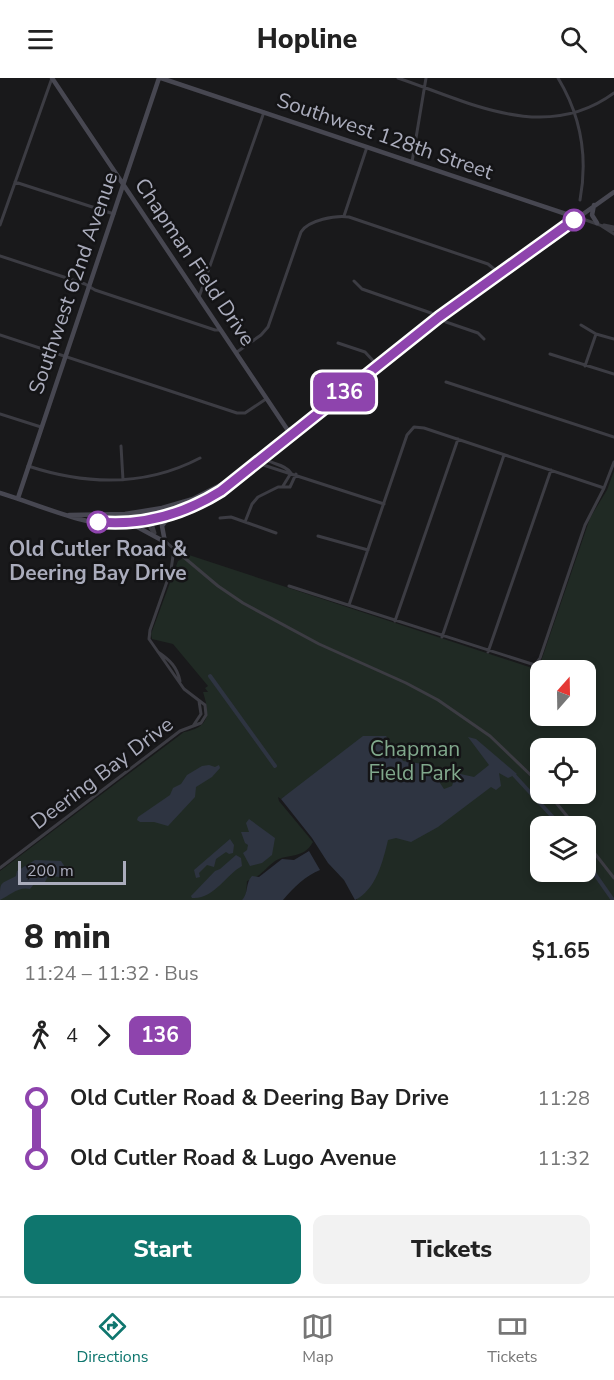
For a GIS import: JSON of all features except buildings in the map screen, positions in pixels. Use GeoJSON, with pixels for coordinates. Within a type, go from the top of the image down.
{"type":"FeatureCollection","features":[{"type":"Feature","properties":{"kind":"street","name":"Chapman Field Drive"},"geometry":{"type":"LineString","coordinates":[[52,78],[291,435]]}},
{"type":"Feature","properties":{"kind":"street"},"geometry":{"type":"LineString","coordinates":[[0,225],[52,78]]}},
{"type":"Feature","properties":{"kind":"street","name":"Southwest 128th Street"},"geometry":{"type":"LineString","coordinates":[[160,78],[614,230]]}},
{"type":"Feature","properties":{"kind":"street","name":"Southwest 62nd Avenue"},"geometry":{"type":"LineString","coordinates":[[18,498],[160,78]]}},
{"type":"Feature","properties":{"kind":"street"},"geometry":{"type":"LineString","coordinates":[[398,78],[518,117],[550,118],[574,113],[614,93]]}},
{"type":"Feature","properties":{"kind":"street"},"geometry":{"type":"LineString","coordinates":[[412,162],[426,78]]}},
{"type":"Feature","properties":{"kind":"street"},"geometry":{"type":"LineString","coordinates":[[558,78],[581,133],[583,182],[580,200]]}},
{"type":"Feature","properties":{"kind":"street"},"geometry":{"type":"LineString","coordinates":[[199,297],[264,112]]}},
{"type":"Feature","properties":{"kind":"street"},"geometry":{"type":"LineString","coordinates":[[344,216],[367,147]]}},
{"type":"Feature","properties":{"kind":"street"},"geometry":{"type":"LineString","coordinates":[[117,174],[129,168]]}},
{"type":"Feature","properties":{"kind":"street"},"geometry":{"type":"LineString","coordinates":[[15,182],[114,214]]}},
{"type":"Feature","properties":{"kind":"street"},"geometry":{"type":"LineString","coordinates":[[149,519],[153,514],[193,499],[237,476],[439,317],[614,192]]}},
{"type":"Feature","properties":{"kind":"street"},"geometry":{"type":"LineString","coordinates":[[594,205],[592,215],[599,224]]}},
{"type":"Feature","properties":{"kind":"street"},"geometry":{"type":"LineString","coordinates":[[236,353],[268,327],[303,228],[313,223],[344,216],[488,264],[499,273]]}},
{"type":"Feature","properties":{"kind":"street"},"geometry":{"type":"LineString","coordinates":[[0,256],[193,323],[220,330]]}},
{"type":"Feature","properties":{"kind":"street"},"geometry":{"type":"LineString","coordinates":[[354,281],[362,289],[431,313],[478,333],[484,339]]}},
{"type":"Feature","properties":{"kind":"street"},"geometry":{"type":"LineString","coordinates":[[581,325],[596,334],[614,339]]}},
{"type":"Feature","properties":{"kind":"street"},"geometry":{"type":"LineString","coordinates":[[585,366],[596,334]]}},
{"type":"Feature","properties":{"kind":"street"},"geometry":{"type":"LineString","coordinates":[[0,335],[237,414],[245,412],[266,399]]}},
{"type":"Feature","properties":{"kind":"street"},"geometry":{"type":"LineString","coordinates":[[338,343],[365,352],[378,366]]}},
{"type":"Feature","properties":{"kind":"street"},"geometry":{"type":"LineString","coordinates":[[550,354],[614,374]]}},
{"type":"Feature","properties":{"kind":"street"},"geometry":{"type":"LineString","coordinates":[[446,382],[614,436]]}},
{"type":"Feature","properties":{"kind":"street"},"geometry":{"type":"LineString","coordinates":[[0,414],[41,427]]}},
{"type":"Feature","properties":{"kind":"street"},"geometry":{"type":"LineString","coordinates":[[349,605],[407,435],[414,428],[424,428],[604,488]]}},
{"type":"Feature","properties":{"kind":"street"},"geometry":{"type":"LineString","coordinates":[[395,621],[458,439]]}},
{"type":"Feature","properties":{"kind":"street"},"geometry":{"type":"LineString","coordinates":[[121,446],[123,480]]}},
{"type":"Feature","properties":{"kind":"street"},"geometry":{"type":"LineString","coordinates":[[269,452],[269,459],[275,464]]}},
{"type":"Feature","properties":{"kind":"street"},"geometry":{"type":"LineString","coordinates":[[442,636],[504,455]]}},
{"type":"Feature","properties":{"kind":"street"},"geometry":{"type":"LineString","coordinates":[[262,457],[288,469],[291,473]]}},
{"type":"Feature","properties":{"kind":"street"},"geometry":{"type":"LineString","coordinates":[[28,466],[77,479],[123,480],[165,472],[200,458]]}},
{"type":"Feature","properties":{"kind":"street"},"geometry":{"type":"LineString","coordinates":[[256,462],[384,504]]}},
{"type":"Feature","properties":{"kind":"street"},"geometry":{"type":"LineString","coordinates":[[289,586],[488,652],[529,665],[536,665],[586,522],[604,488],[614,462]]}},
{"type":"Feature","properties":{"kind":"street"},"geometry":{"type":"LineString","coordinates":[[488,652],[551,470]]}},
{"type":"Feature","properties":{"kind":"street"},"geometry":{"type":"LineString","coordinates":[[245,522],[256,499],[283,486],[291,473]]}},
{"type":"Feature","properties":{"kind":"street"},"geometry":{"type":"LineString","coordinates":[[283,486],[290,487],[296,474]]}},
{"type":"Feature","properties":{"kind":"street"},"geometry":{"type":"LineString","coordinates":[[0,493],[85,520],[130,523],[172,514],[206,500],[228,486],[237,476]]}},
{"type":"Feature","properties":{"kind":"street"},"geometry":{"type":"LineString","coordinates":[[91,515],[148,511],[193,499]]}},
{"type":"Feature","properties":{"kind":"street"},"geometry":{"type":"LineString","coordinates":[[69,514],[114,518],[142,515],[153,522],[156,535],[230,594],[319,644],[438,700],[490,736],[530,774]]}},
{"type":"Feature","properties":{"kind":"street"},"geometry":{"type":"LineString","coordinates":[[165,542],[162,526],[172,514]]}},
{"type":"Feature","properties":{"kind":"street"},"geometry":{"type":"LineString","coordinates":[[220,518],[231,517],[276,533]]}},
{"type":"Feature","properties":{"kind":"street"},"geometry":{"type":"LineString","coordinates":[[130,523],[165,542]]}},
{"type":"Feature","properties":{"kind":"street"},"geometry":{"type":"LineString","coordinates":[[318,536],[368,550]]}},
{"type":"Feature","properties":{"kind":"street","name":"Deering Bay Drive"},"geometry":{"type":"LineString","coordinates":[[0,868],[180,731],[201,723],[206,715],[205,705],[180,684],[150,642],[149,632],[171,570],[174,549]]}},
{"type":"Feature","properties":{"kind":"street"},"geometry":{"type":"LineString","coordinates":[[557,804],[566,816]]}},
{"type":"Feature","properties":{"kind":"street"},"geometry":{"type":"LineString","coordinates":[[596,855],[614,878]]}},
{"type":"Feature","properties":{"kind":"green space","name":"Chapman Field Park"},"geometry":{"type":"Polygon","coordinates":[[[614,471],[614,900],[357,900],[344,876],[285,796],[281,799],[278,797],[279,801],[313,842],[300,854],[275,861],[259,875],[247,881],[246,896],[242,900],[0,900],[0,871],[184,732],[199,727],[206,718],[207,707],[203,692],[208,692],[205,688],[208,686],[173,644],[152,639],[151,634],[178,561],[189,555],[530,667],[530,726],[596,726],[596,660],[541,660],[590,518],[607,490],[614,471]]]}},
{"type":"Feature","properties":{"kind":"water"},"geometry":{"type":"Polygon","coordinates":[[[363,736],[386,736],[403,761],[423,764],[426,776],[436,777],[444,789],[452,786],[456,773],[474,777],[489,765],[468,737],[476,739],[517,774],[508,778],[499,773],[501,786],[496,790],[491,787],[438,827],[411,842],[396,838],[388,840],[381,866],[373,882],[355,900],[344,880],[328,863],[312,838],[281,799],[363,736]]]}},
{"type":"Feature","properties":{"kind":"water"},"geometry":{"type":"Polygon","coordinates":[[[219,765],[220,768],[212,777],[196,787],[195,797],[168,826],[137,820],[170,795],[173,788],[181,784],[187,775],[202,766],[215,767],[219,765]]]}},
{"type":"Feature","properties":{"kind":"water"},"geometry":{"type":"Polygon","coordinates":[[[249,819],[275,838],[272,855],[262,863],[250,866],[243,853],[247,850],[248,845],[241,832],[249,832],[246,823],[249,819]]]}},
{"type":"Feature","properties":{"kind":"water"},"geometry":{"type":"Polygon","coordinates":[[[230,839],[234,845],[233,853],[226,852],[216,859],[214,867],[207,865],[199,873],[200,877],[196,878],[194,870],[230,839]]]}},
{"type":"Feature","properties":{"kind":"water"},"geometry":{"type":"Polygon","coordinates":[[[309,851],[320,870],[300,882],[283,900],[242,900],[252,876],[259,877],[282,859],[294,860],[309,851]]]}},
{"type":"Feature","properties":{"kind":"water"},"geometry":{"type":"Polygon","coordinates":[[[236,855],[241,858],[242,866],[207,895],[192,898],[191,896],[215,871],[236,855]]]}},
{"type":"Feature","properties":{"kind":"water"},"geometry":{"type":"Polygon","coordinates":[[[35,860],[61,861],[65,867],[61,877],[48,876],[44,884],[34,884],[30,889],[18,890],[0,900],[2,884],[35,860]]]}},
{"type":"Feature","properties":{"kind":"waterway"},"geometry":{"type":"LineString","coordinates":[[210,676],[275,766]]}},
{"type":"Feature","properties":{"kind":"waterway"},"geometry":{"type":"LineString","coordinates":[[514,775],[552,816]]}},
{"type":"Feature","properties":{"kind":"waterway"},"geometry":{"type":"LineString","coordinates":[[596,876],[613,900]]}},
{"type":"Feature","properties":{"kind":"bus line","name":"136"},"geometry":{"type":"LineString","coordinates":[[98,522],[130,523],[172,514],[198,504],[221,491],[439,317],[574,220]]}},
{"type":"Feature","properties":{"kind":"place","name":"Old Cutler Road & Deering Bay Drive"},"geometry":{"type":"Point","coordinates":[98,522]}}]}
